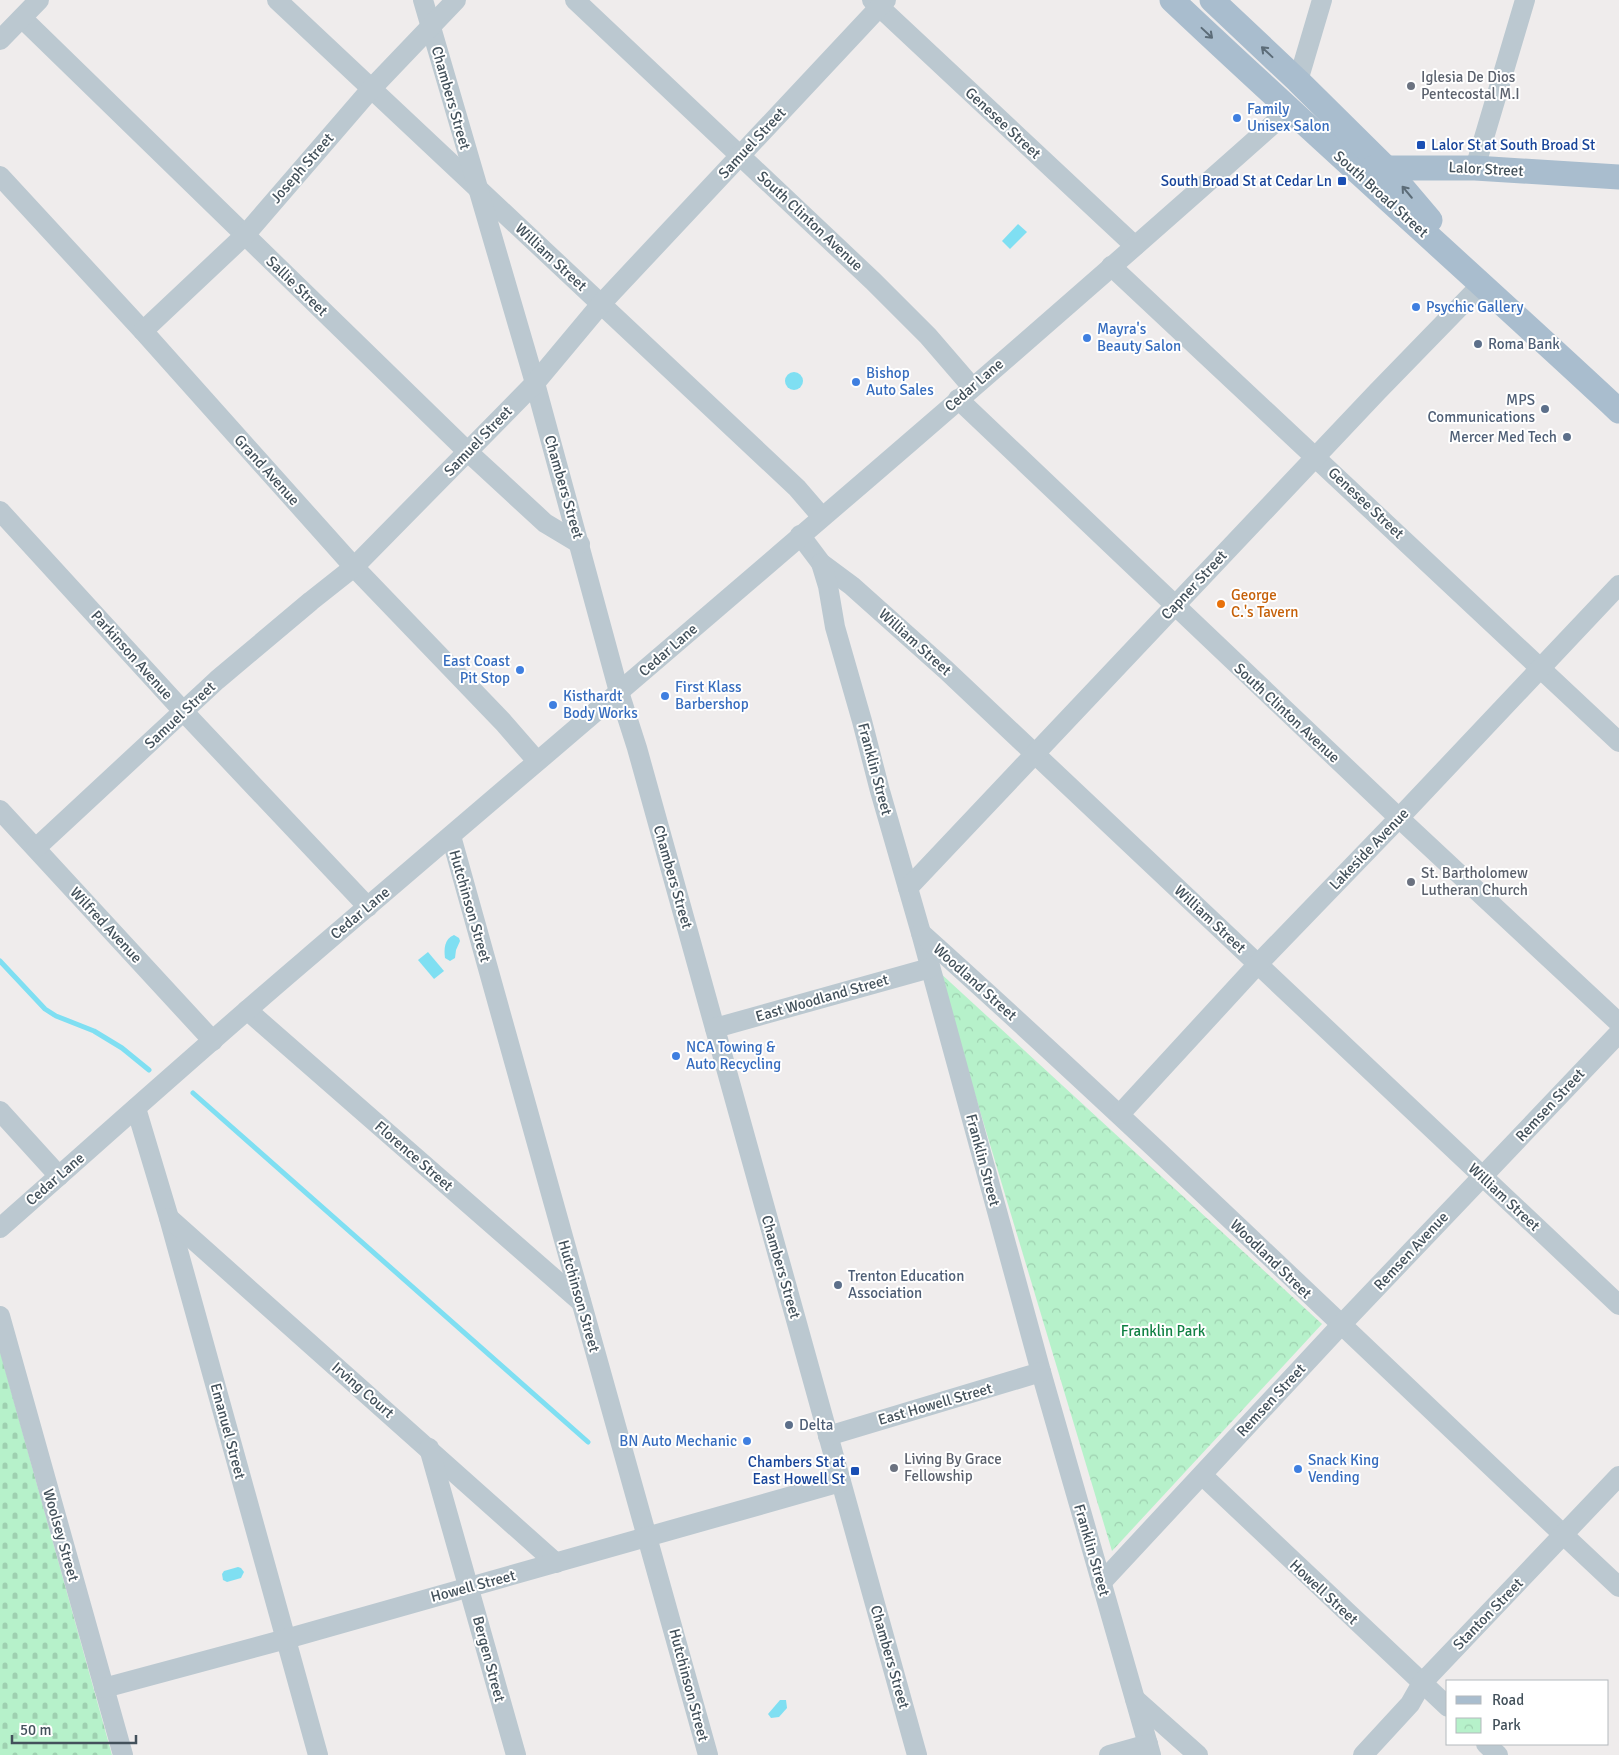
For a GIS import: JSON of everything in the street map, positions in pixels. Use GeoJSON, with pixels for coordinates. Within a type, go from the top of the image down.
{"type":"FeatureCollection","features":[{"type":"Feature","properties":{"kind":"main road","name":"South Broad Street"},"geometry":{"type":"LineString","coordinates":[[1172,0],[1353,169],[1482,284],[1619,412]]}},
{"type":"Feature","properties":{"kind":"main road","name":"South Broad Street"},"geometry":{"type":"LineString","coordinates":[[1212,0],[1385,167],[1482,284]]}},
{"type":"Feature","properties":{"kind":"main road","name":"Lalor Street"},"geometry":{"type":"LineString","coordinates":[[1353,169],[1385,167],[1475,168],[1619,177]]}},
{"type":"Feature","properties":{"kind":"street"},"geometry":{"type":"LineString","coordinates":[[0,40],[40,0]]}},
{"type":"Feature","properties":{"kind":"street","name":"William Street"},"geometry":{"type":"LineString","coordinates":[[277,0],[797,488],[822,517]]}},
{"type":"Feature","properties":{"kind":"street","name":"Chambers Street"},"geometry":{"type":"LineString","coordinates":[[423,0],[535,383],[917,1755]]}},
{"type":"Feature","properties":{"kind":"street","name":"Joseph Street"},"geometry":{"type":"LineString","coordinates":[[143,332],[244,235],[371,89],[456,0]]}},
{"type":"Feature","properties":{"kind":"street","name":"South Clinton Avenue"},"geometry":{"type":"LineString","coordinates":[[575,0],[873,280],[931,338],[965,393],[1174,606],[1619,1023]]}},
{"type":"Feature","properties":{"kind":"street"},"geometry":{"type":"LineString","coordinates":[[1298,81],[1322,0]]}},
{"type":"Feature","properties":{"kind":"street"},"geometry":{"type":"LineString","coordinates":[[1475,168],[1525,0]]}},
{"type":"Feature","properties":{"kind":"street","name":"Samuel Street"},"geometry":{"type":"LineString","coordinates":[[36,848],[183,711],[310,600],[354,566],[468,452],[535,383],[601,304],[740,156],[879,2]]}},
{"type":"Feature","properties":{"kind":"street","name":"Genesee Street"},"geometry":{"type":"LineString","coordinates":[[879,2],[1134,246]]}},
{"type":"Feature","properties":{"kind":"street","name":"Sallie Street"},"geometry":{"type":"LineString","coordinates":[[23,19],[468,452],[545,523],[580,544]]}},
{"type":"Feature","properties":{"kind":"street","name":"Cedar Lane"},"geometry":{"type":"LineString","coordinates":[[0,1228],[247,1010],[620,692],[1289,110]]}},
{"type":"Feature","properties":{"kind":"street","name":"Grand Avenue"},"geometry":{"type":"LineString","coordinates":[[0,176],[354,566],[503,722],[537,761]]}},
{"type":"Feature","properties":{"kind":"street","name":"Genesee Street"},"geometry":{"type":"LineString","coordinates":[[1111,266],[1316,456],[1619,742]]}},
{"type":"Feature","properties":{"kind":"street","name":"Capner Street"},"geometry":{"type":"LineString","coordinates":[[908,888],[1316,456],[1482,284]]}},
{"type":"Feature","properties":{"kind":"street","name":"Parkinson Avenue"},"geometry":{"type":"LineString","coordinates":[[0,511],[183,711],[368,907]]}},
{"type":"Feature","properties":{"kind":"street","name":"William Street"},"geometry":{"type":"LineString","coordinates":[[800,535],[821,563],[852,586],[946,670],[1619,1305]]}},
{"type":"Feature","properties":{"kind":"street","name":"Franklin Street"},"geometry":{"type":"LineString","coordinates":[[821,563],[828,586],[835,626],[1041,1372],[1150,1750]]}},
{"type":"Feature","properties":{"kind":"street","name":"Lakeside Avenue"},"geometry":{"type":"LineString","coordinates":[[1120,1114],[1258,964],[1619,585]]}},
{"type":"Feature","properties":{"kind":"street","name":"Wilfred Avenue"},"geometry":{"type":"LineString","coordinates":[[0,810],[213,1041]]}},
{"type":"Feature","properties":{"kind":"street","name":"Hutchinson Street"},"geometry":{"type":"LineString","coordinates":[[451,836],[708,1755]]}},
{"type":"Feature","properties":{"kind":"street","name":"Woodland Street"},"geometry":{"type":"LineString","coordinates":[[921,933],[1120,1114],[1619,1587]]}},
{"type":"Feature","properties":{"kind":"street","name":"East Woodland Street"},"geometry":{"type":"LineString","coordinates":[[715,1028],[930,968]]}},
{"type":"Feature","properties":{"kind":"street","name":"Florence Street"},"geometry":{"type":"LineString","coordinates":[[247,1010],[581,1302]]}},
{"type":"Feature","properties":{"kind":"street","name":"Remsen Street"},"geometry":{"type":"LineString","coordinates":[[1482,1176],[1619,1033]]}},
{"type":"Feature","properties":{"kind":"street","name":"Emanuel Street"},"geometry":{"type":"LineString","coordinates":[[136,1108],[169,1218],[318,1755]]}},
{"type":"Feature","properties":{"kind":"street"},"geometry":{"type":"LineString","coordinates":[[0,1111],[59,1176]]}},
{"type":"Feature","properties":{"kind":"street","name":"Remsen Avenue"},"geometry":{"type":"LineString","coordinates":[[1341,1325],[1482,1176]]}},
{"type":"Feature","properties":{"kind":"street","name":"Irving Court"},"geometry":{"type":"LineString","coordinates":[[169,1218],[556,1563]]}},
{"type":"Feature","properties":{"kind":"street","name":"Woolsey Street"},"geometry":{"type":"LineString","coordinates":[[0,1316],[123,1755]]}},
{"type":"Feature","properties":{"kind":"street","name":"Remsen Street"},"geometry":{"type":"LineString","coordinates":[[1202,1475],[1341,1325]]}},
{"type":"Feature","properties":{"kind":"street","name":"East Howell Street"},"geometry":{"type":"LineString","coordinates":[[828,1436],[1041,1372]]}},
{"type":"Feature","properties":{"kind":"street","name":"Bergen Street"},"geometry":{"type":"LineString","coordinates":[[429,1448],[470,1587],[516,1755]]}},
{"type":"Feature","properties":{"kind":"street"},"geometry":{"type":"LineString","coordinates":[[1101,1583],[1202,1475]]}},
{"type":"Feature","properties":{"kind":"street","name":"Howell Street"},"geometry":{"type":"LineString","coordinates":[[1202,1475],[1446,1705]]}},
{"type":"Feature","properties":{"kind":"street","name":"Stanton Street"},"geometry":{"type":"LineString","coordinates":[[1363,1755],[1410,1704],[1422,1682],[1619,1476]]}},
{"type":"Feature","properties":{"kind":"street","name":"Howell Street"},"geometry":{"type":"LineString","coordinates":[[104,1688],[286,1639],[841,1482]]}},
{"type":"Feature","properties":{"kind":"street"},"geometry":{"type":"LineString","coordinates":[[1135,1699],[1198,1755]]}},
{"type":"Feature","properties":{"kind":"street"},"geometry":{"type":"LineString","coordinates":[[1487,1745],[1498,1755]]}},
{"type":"Feature","properties":{"kind":"street"},"geometry":{"type":"LineString","coordinates":[[1109,1755],[1150,1750]]}},
{"type":"Feature","properties":{"kind":"green space","name":"Franklin Park"},"geometry":{"type":"Polygon","coordinates":[[[938,971],[1322,1324],[1112,1551],[938,971]]]}},
{"type":"Feature","properties":{"kind":"green space"},"geometry":{"type":"Polygon","coordinates":[[[0,1351],[112,1755],[0,1755],[0,1351]]]}},
{"type":"Feature","properties":{"kind":"water"},"geometry":{"type":"Polygon","coordinates":[[[1018,224],[1027,232],[1010,249],[1002,241],[1018,224]]]}},
{"type":"Feature","properties":{"kind":"water"},"geometry":{"type":"Polygon","coordinates":[[[794,372],[800,375],[803,381],[800,387],[794,390],[788,387],[785,381],[788,375],[794,372]]]}},
{"type":"Feature","properties":{"kind":"water"},"geometry":{"type":"Polygon","coordinates":[[[454,935],[460,941],[455,958],[450,961],[445,958],[445,948],[448,939],[454,935]]]}},
{"type":"Feature","properties":{"kind":"water"},"geometry":{"type":"Polygon","coordinates":[[[428,952],[444,971],[434,979],[418,960],[428,952]]]}},
{"type":"Feature","properties":{"kind":"water"},"geometry":{"type":"Polygon","coordinates":[[[238,1567],[244,1572],[241,1578],[227,1582],[223,1580],[222,1574],[224,1571],[238,1567]]]}},
{"type":"Feature","properties":{"kind":"water"},"geometry":{"type":"Polygon","coordinates":[[[780,1700],[786,1700],[787,1708],[779,1717],[771,1718],[768,1714],[780,1700]]]}},
{"type":"Feature","properties":{"kind":"waterway"},"geometry":{"type":"LineString","coordinates":[[0,961],[45,1009],[56,1016],[94,1031],[122,1048],[149,1070]]}},
{"type":"Feature","properties":{"kind":"waterway"},"geometry":{"type":"LineString","coordinates":[[193,1093],[588,1442]]}},
{"type":"Feature","properties":{"kind":"place","name":"Iglesia De Dios Pentecostal M.I"},"geometry":{"type":"Point","coordinates":[1411,86]}},
{"type":"Feature","properties":{"kind":"place","name":"Family Unisex Salon"},"geometry":{"type":"Point","coordinates":[1237,118]}},
{"type":"Feature","properties":{"kind":"place","name":"Lalor St at South Broad St"},"geometry":{"type":"Point","coordinates":[1421,145]}},
{"type":"Feature","properties":{"kind":"place","name":"South Broad St at Cedar Ln"},"geometry":{"type":"Point","coordinates":[1342,181]}},
{"type":"Feature","properties":{"kind":"place","name":"Psychic Gallery"},"geometry":{"type":"Point","coordinates":[1416,307]}},
{"type":"Feature","properties":{"kind":"place","name":"Mayra's Beauty Salon"},"geometry":{"type":"Point","coordinates":[1087,338]}},
{"type":"Feature","properties":{"kind":"place","name":"Roma Bank"},"geometry":{"type":"Point","coordinates":[1478,344]}},
{"type":"Feature","properties":{"kind":"place","name":"Bishop Auto Sales"},"geometry":{"type":"Point","coordinates":[856,382]}},
{"type":"Feature","properties":{"kind":"place","name":"MPS Communications"},"geometry":{"type":"Point","coordinates":[1545,409]}},
{"type":"Feature","properties":{"kind":"place","name":"Mercer Med Tech"},"geometry":{"type":"Point","coordinates":[1567,437]}},
{"type":"Feature","properties":{"kind":"place","name":"George C.'s Tavern"},"geometry":{"type":"Point","coordinates":[1221,604]}},
{"type":"Feature","properties":{"kind":"place","name":"East Coast Pit Stop"},"geometry":{"type":"Point","coordinates":[520,670]}},
{"type":"Feature","properties":{"kind":"place","name":"First Klass Barbershop"},"geometry":{"type":"Point","coordinates":[665,696]}},
{"type":"Feature","properties":{"kind":"place","name":"Kisthardt Body Works"},"geometry":{"type":"Point","coordinates":[553,705]}},
{"type":"Feature","properties":{"kind":"place","name":"St. Bartholomew Lutheran Church"},"geometry":{"type":"Point","coordinates":[1411,882]}},
{"type":"Feature","properties":{"kind":"place","name":"NCA Towing & Auto Recycling"},"geometry":{"type":"Point","coordinates":[676,1056]}},
{"type":"Feature","properties":{"kind":"place","name":"Trenton Education Association"},"geometry":{"type":"Point","coordinates":[838,1285]}},
{"type":"Feature","properties":{"kind":"place","name":"Delta"},"geometry":{"type":"Point","coordinates":[789,1425]}},
{"type":"Feature","properties":{"kind":"place","name":"BN Auto Mechanic"},"geometry":{"type":"Point","coordinates":[747,1441]}},
{"type":"Feature","properties":{"kind":"place","name":"Living By Grace Fellowship"},"geometry":{"type":"Point","coordinates":[894,1468]}},
{"type":"Feature","properties":{"kind":"place","name":"Snack King Vending"},"geometry":{"type":"Point","coordinates":[1298,1469]}},
{"type":"Feature","properties":{"kind":"place","name":"Chambers St at East Howell St"},"geometry":{"type":"Point","coordinates":[855,1471]}}]}
